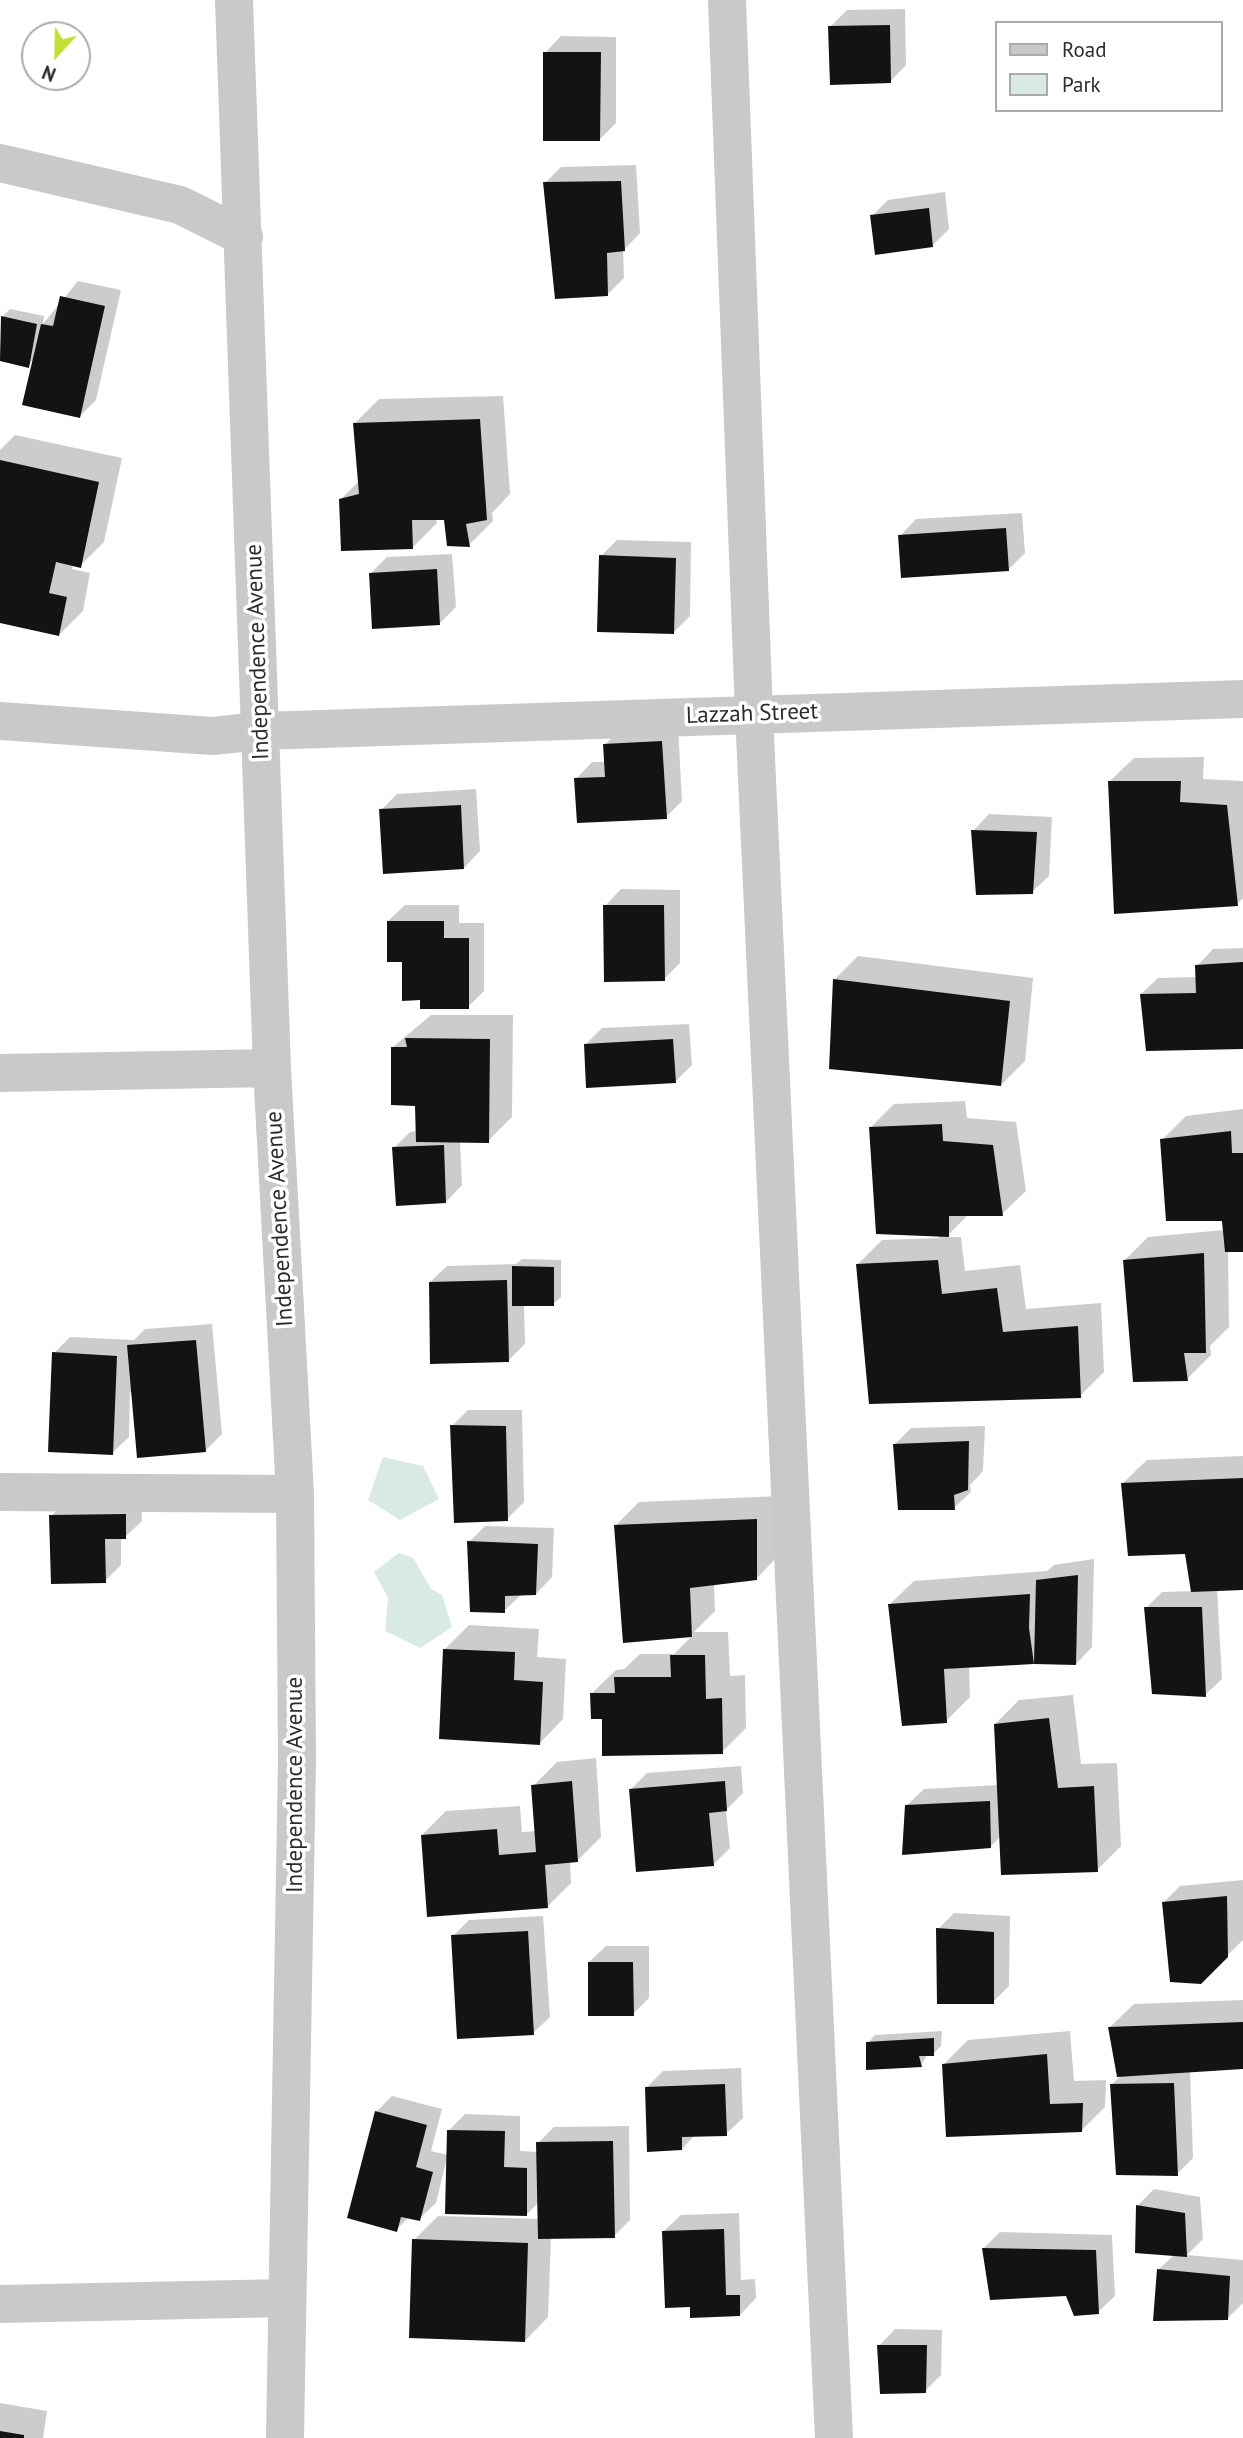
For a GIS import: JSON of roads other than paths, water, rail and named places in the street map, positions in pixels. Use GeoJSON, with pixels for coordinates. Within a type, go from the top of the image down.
{"type":"FeatureCollection","features":[{"type":"Feature","properties":{"kind":"street","name":"Independence Avenue"},"geometry":{"type":"LineString","coordinates":[[234,0],[272,1068],[295,1494],[297,1760],[285,2298],[285,2438]]}},
{"type":"Feature","properties":{"kind":"street"},"geometry":{"type":"LineString","coordinates":[[727,0],[754,714],[834,2438]]}},
{"type":"Feature","properties":{"kind":"street"},"geometry":{"type":"LineString","coordinates":[[0,163],[180,205],[244,237]]}},
{"type":"Feature","properties":{"kind":"street","name":"Lazzah Street"},"geometry":{"type":"LineString","coordinates":[[0,721],[212,736],[260,731],[1243,699]]}},
{"type":"Feature","properties":{"kind":"street"},"geometry":{"type":"LineString","coordinates":[[0,1073],[272,1068]]}},
{"type":"Feature","properties":{"kind":"street"},"geometry":{"type":"LineString","coordinates":[[0,1492],[295,1494]]}},
{"type":"Feature","properties":{"kind":"street"},"geometry":{"type":"LineString","coordinates":[[0,2304],[285,2298]]}}]}
